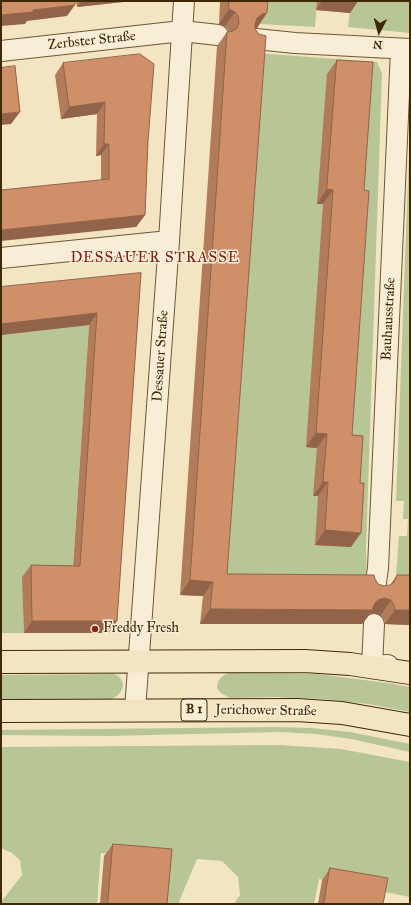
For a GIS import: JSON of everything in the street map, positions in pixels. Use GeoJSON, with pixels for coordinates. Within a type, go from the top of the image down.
{"type":"FeatureCollection","features":[{"type":"Feature","properties":{"kind":"main road"},"geometry":{"type":"LineString","coordinates":[[1,662],[305,661],[372,666],[410,673]]}},
{"type":"Feature","properties":{"kind":"main road","name":"Jerichower Straße"},"geometry":{"type":"LineString","coordinates":[[1,711],[297,710],[342,712],[410,725]]}},
{"type":"Feature","properties":{"kind":"street","name":"Dessauer Straße"},"geometry":{"type":"LineString","coordinates":[[135,710],[169,241],[184,1]]}},
{"type":"Feature","properties":{"kind":"street","name":"Zerbster Straße"},"geometry":{"type":"LineString","coordinates":[[1,50],[182,31],[218,35]]}},
{"type":"Feature","properties":{"kind":"street"},"geometry":{"type":"LineString","coordinates":[[256,39],[295,43],[406,49]]}},
{"type":"Feature","properties":{"kind":"street","name":"Bauhausstraße"},"geometry":{"type":"LineString","coordinates":[[375,589],[378,568],[406,49]]}},
{"type":"Feature","properties":{"kind":"street"},"geometry":{"type":"LineString","coordinates":[[1,258],[169,241]]}},
{"type":"Feature","properties":{"kind":"street"},"geometry":{"type":"LineString","coordinates":[[374,624],[372,666],[410,663]]}},
{"type":"Feature","properties":{"kind":"green space"},"geometry":{"type":"Polygon","coordinates":[[[259,1],[317,1],[315,27],[258,24],[259,1]]]}},
{"type":"Feature","properties":{"kind":"green space"},"geometry":{"type":"Polygon","coordinates":[[[351,1],[410,1],[410,33],[348,27],[351,1]]]}},
{"type":"Feature","properties":{"kind":"green space"},"geometry":{"type":"Polygon","coordinates":[[[255,53],[377,62],[382,73],[366,548],[367,590],[217,588],[255,53]]]}},
{"type":"Feature","properties":{"kind":"green space"},"geometry":{"type":"Polygon","coordinates":[[[410,126],[410,590],[395,590],[399,536],[407,536],[408,519],[403,519],[404,501],[396,501],[410,126]]]}},
{"type":"Feature","properties":{"kind":"green space"},"geometry":{"type":"Polygon","coordinates":[[[89,325],[72,578],[23,577],[24,633],[1,633],[1,335],[89,325]]]}},
{"type":"Feature","properties":{"kind":"green space"},"geometry":{"type":"Polygon","coordinates":[[[228,673],[317,674],[410,687],[410,712],[368,704],[322,699],[274,697],[230,698],[221,693],[217,688],[220,679],[228,673]]]}},
{"type":"Feature","properties":{"kind":"green space"},"geometry":{"type":"Polygon","coordinates":[[[114,674],[122,680],[123,687],[119,694],[111,699],[1,699],[1,675],[114,674]]]}},
{"type":"Feature","properties":{"kind":"green space"},"geometry":{"type":"Polygon","coordinates":[[[277,727],[311,728],[350,732],[410,744],[410,752],[351,739],[316,734],[281,732],[108,736],[1,735],[1,730],[277,727]]]}},
{"type":"Feature","properties":{"kind":"green space"},"geometry":{"type":"Polygon","coordinates":[[[279,745],[341,749],[410,762],[410,897],[319,879],[314,904],[234,904],[240,895],[238,877],[222,861],[197,859],[178,904],[165,904],[165,859],[101,853],[97,904],[1,904],[22,875],[20,860],[12,853],[1,848],[1,747],[279,745]]]}},
{"type":"Feature","properties":{"kind":"building"},"geometry":{"type":"Polygon","coordinates":[[[1,1],[75,1],[75,5],[33,10],[33,12],[1,15],[1,1]]]}},
{"type":"Feature","properties":{"kind":"building"},"geometry":{"type":"Polygon","coordinates":[[[229,1],[268,1],[267,13],[262,14],[257,18],[255,24],[255,29],[259,34],[266,36],[227,574],[374,575],[378,584],[384,586],[390,585],[394,582],[397,575],[410,575],[410,610],[395,610],[391,600],[384,598],[375,603],[372,610],[210,609],[213,582],[190,580],[227,32],[233,31],[237,28],[239,22],[238,16],[235,12],[229,9],[229,1]]]}},
{"type":"Feature","properties":{"kind":"building"},"geometry":{"type":"Polygon","coordinates":[[[140,54],[154,64],[148,141],[145,215],[1,230],[1,190],[109,179],[109,144],[104,144],[105,102],[69,107],[63,63],[140,54]]]}},
{"type":"Feature","properties":{"kind":"building"},"geometry":{"type":"Polygon","coordinates":[[[337,60],[373,62],[364,190],[369,191],[352,435],[363,436],[360,483],[364,483],[361,533],[325,530],[328,482],[323,482],[327,434],[316,433],[333,190],[327,189],[337,60]]]}},
{"type":"Feature","properties":{"kind":"building"},"geometry":{"type":"Polygon","coordinates":[[[15,66],[20,112],[1,114],[1,68],[15,66]]]}},
{"type":"Feature","properties":{"kind":"building"},"geometry":{"type":"Polygon","coordinates":[[[141,273],[117,621],[32,621],[31,565],[80,566],[97,313],[1,324],[1,287],[141,273]]]}},
{"type":"Feature","properties":{"kind":"building"},"geometry":{"type":"Polygon","coordinates":[[[113,844],[172,849],[167,904],[108,904],[113,844]]]}},
{"type":"Feature","properties":{"kind":"building"},"geometry":{"type":"Polygon","coordinates":[[[330,868],[388,878],[383,904],[324,904],[330,868]]]}},
{"type":"Feature","properties":{"kind":"place","name":"Freddy Fresh"},"geometry":{"type":"Point","coordinates":[95,629]}},
{"type":"Feature","properties":{"kind":"district","name":"DESSAUER STRASSE"},"geometry":{"type":"Point","coordinates":[155,258]}}]}
